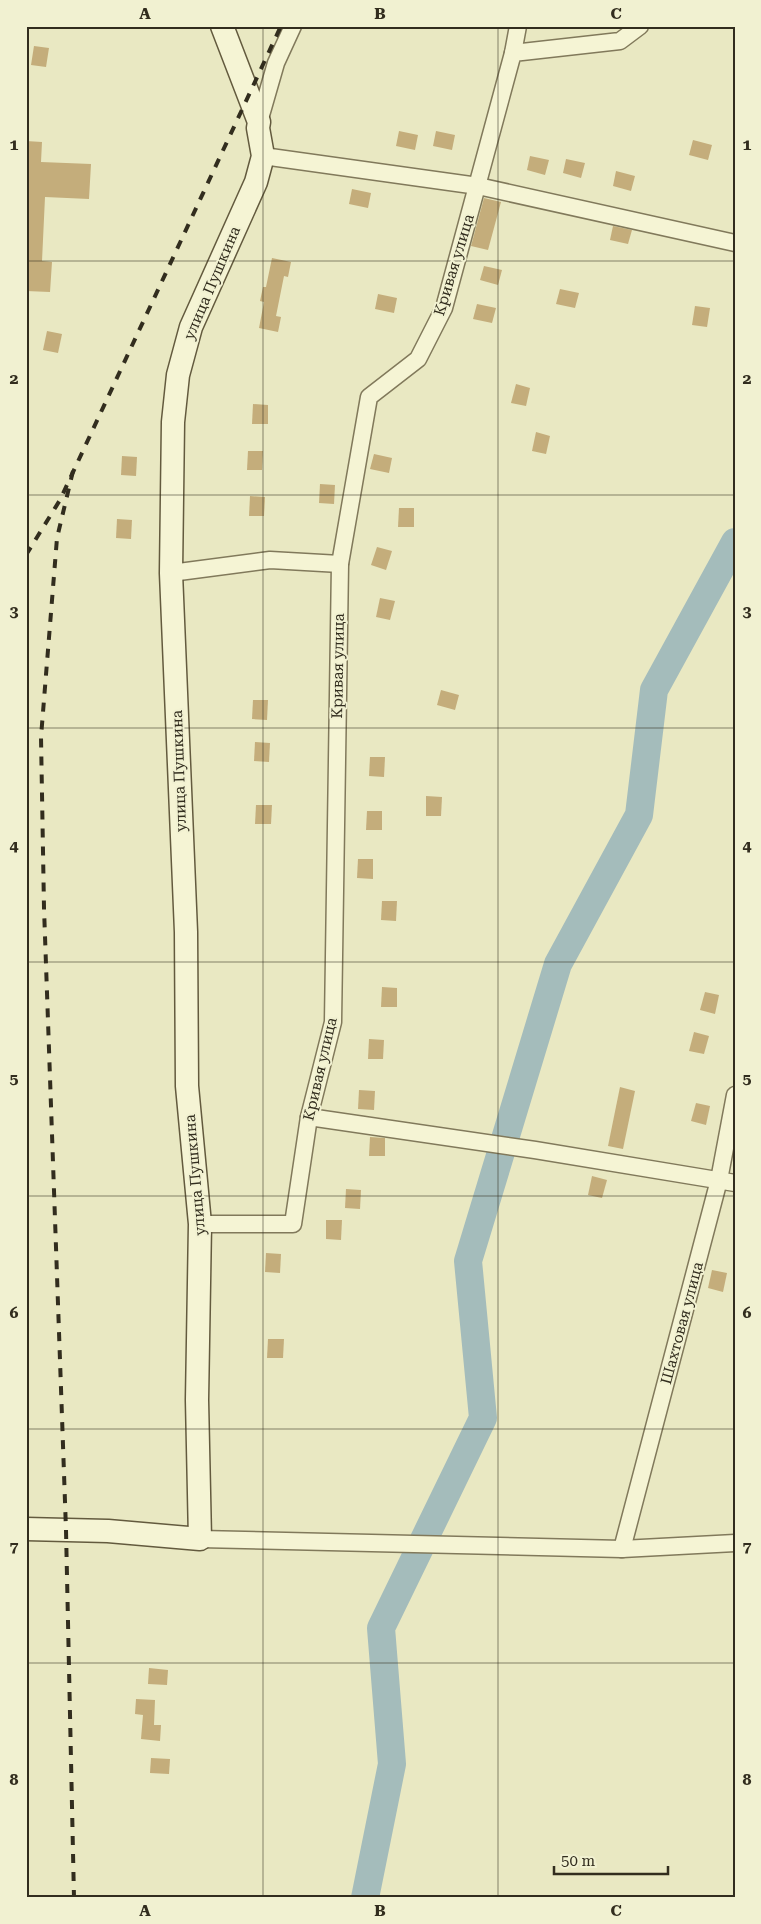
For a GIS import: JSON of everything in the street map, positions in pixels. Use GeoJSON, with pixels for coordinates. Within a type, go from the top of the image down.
{"type":"FeatureCollection","features":[{"type":"Feature","properties":{"kind":"main road","name":"улица Пушкина"},"geometry":{"type":"LineString","coordinates":[[200,1539],[197,1400],[200,1224],[187,1086],[186,932],[171,573],[174,422],[178,375],[191,327],[256,182],[263,156],[258,128],[259,122],[222,26]]}},
{"type":"Feature","properties":{"kind":"main road"},"geometry":{"type":"LineString","coordinates":[[26,1529],[108,1531],[200,1539]]}},
{"type":"Feature","properties":{"kind":"street"},"geometry":{"type":"LineString","coordinates":[[259,122],[276,63],[293,26]]}},
{"type":"Feature","properties":{"kind":"street","name":"Кривая улица"},"geometry":{"type":"LineString","coordinates":[[200,1224],[293,1224],[309,1117],[333,1022],[340,564],[369,397],[418,358],[444,308],[513,53],[518,26]]}},
{"type":"Feature","properties":{"kind":"street"},"geometry":{"type":"LineString","coordinates":[[513,53],[620,41],[640,26]]}},
{"type":"Feature","properties":{"kind":"street"},"geometry":{"type":"LineString","coordinates":[[263,156],[478,186],[735,243]]}},
{"type":"Feature","properties":{"kind":"street"},"geometry":{"type":"LineString","coordinates":[[171,573],[270,560],[340,564]]}},
{"type":"Feature","properties":{"kind":"street","name":"Шахтовая улица"},"geometry":{"type":"LineString","coordinates":[[622,1549],[727,1181],[735,1095]]}},
{"type":"Feature","properties":{"kind":"street"},"geometry":{"type":"LineString","coordinates":[[309,1117],[535,1150],[727,1181]]}},
{"type":"Feature","properties":{"kind":"street"},"geometry":{"type":"LineString","coordinates":[[200,1539],[622,1549],[735,1543]]}},
{"type":"Feature","properties":{"kind":"building"},"geometry":{"type":"Polygon","coordinates":[[[34,46],[49,48],[46,67],[31,65],[34,46]]]}},
{"type":"Feature","properties":{"kind":"building"},"geometry":{"type":"Polygon","coordinates":[[[399,131],[418,135],[415,150],[396,146],[399,131]]]}},
{"type":"Feature","properties":{"kind":"building"},"geometry":{"type":"Polygon","coordinates":[[[436,131],[455,135],[452,150],[433,146],[436,131]]]}},
{"type":"Feature","properties":{"kind":"building"},"geometry":{"type":"Polygon","coordinates":[[[693,140],[712,145],[708,160],[689,155],[693,140]]]}},
{"type":"Feature","properties":{"kind":"building"},"geometry":{"type":"Polygon","coordinates":[[[26,141],[42,142],[41,162],[91,164],[89,199],[45,197],[42,261],[52,262],[50,292],[26,291],[26,141]]]}},
{"type":"Feature","properties":{"kind":"building"},"geometry":{"type":"Polygon","coordinates":[[[530,156],[549,160],[545,175],[527,170],[530,156]]]}},
{"type":"Feature","properties":{"kind":"building"},"geometry":{"type":"Polygon","coordinates":[[[566,159],[585,163],[581,178],[563,173],[566,159]]]}},
{"type":"Feature","properties":{"kind":"building"},"geometry":{"type":"Polygon","coordinates":[[[616,171],[635,176],[631,191],[613,186],[616,171]]]}},
{"type":"Feature","properties":{"kind":"building"},"geometry":{"type":"Polygon","coordinates":[[[352,189],[371,193],[368,208],[349,204],[352,189]]]}},
{"type":"Feature","properties":{"kind":"building"},"geometry":{"type":"Polygon","coordinates":[[[484,198],[501,202],[488,250],[471,246],[484,198]]]}},
{"type":"Feature","properties":{"kind":"building"},"geometry":{"type":"Polygon","coordinates":[[[613,226],[632,230],[628,244],[610,240],[613,226]]]}},
{"type":"Feature","properties":{"kind":"building"},"geometry":{"type":"Polygon","coordinates":[[[272,258],[291,262],[288,277],[284,276],[276,316],[281,317],[278,332],[259,328],[264,302],[260,301],[263,287],[266,287],[272,258]]]}},
{"type":"Feature","properties":{"kind":"building"},"geometry":{"type":"Polygon","coordinates":[[[484,266],[502,270],[498,285],[480,280],[484,266]]]}},
{"type":"Feature","properties":{"kind":"building"},"geometry":{"type":"Polygon","coordinates":[[[560,289],[579,293],[575,308],[556,304],[560,289]]]}},
{"type":"Feature","properties":{"kind":"building"},"geometry":{"type":"Polygon","coordinates":[[[378,294],[397,298],[394,313],[375,309],[378,294]]]}},
{"type":"Feature","properties":{"kind":"building"},"geometry":{"type":"Polygon","coordinates":[[[477,304],[496,308],[492,323],[473,319],[477,304]]]}},
{"type":"Feature","properties":{"kind":"building"},"geometry":{"type":"Polygon","coordinates":[[[695,306],[710,308],[707,327],[692,325],[695,306]]]}},
{"type":"Feature","properties":{"kind":"building"},"geometry":{"type":"Polygon","coordinates":[[[47,331],[62,334],[58,353],[43,350],[47,331]]]}},
{"type":"Feature","properties":{"kind":"building"},"geometry":{"type":"Polygon","coordinates":[[[516,384],[530,388],[526,406],[511,403],[516,384]]]}},
{"type":"Feature","properties":{"kind":"building"},"geometry":{"type":"Polygon","coordinates":[[[253,404],[268,405],[268,424],[252,424],[253,404]]]}},
{"type":"Feature","properties":{"kind":"building"},"geometry":{"type":"Polygon","coordinates":[[[536,432],[550,436],[546,454],[532,451],[536,432]]]}},
{"type":"Feature","properties":{"kind":"building"},"geometry":{"type":"Polygon","coordinates":[[[248,451],[263,451],[262,470],[247,470],[248,451]]]}},
{"type":"Feature","properties":{"kind":"building"},"geometry":{"type":"Polygon","coordinates":[[[374,454],[392,458],[389,473],[370,469],[374,454]]]}},
{"type":"Feature","properties":{"kind":"building"},"geometry":{"type":"Polygon","coordinates":[[[122,456],[137,457],[136,476],[121,475],[122,456]]]}},
{"type":"Feature","properties":{"kind":"building"},"geometry":{"type":"Polygon","coordinates":[[[320,484],[335,485],[334,504],[319,503],[320,484]]]}},
{"type":"Feature","properties":{"kind":"building"},"geometry":{"type":"Polygon","coordinates":[[[250,496],[265,497],[264,516],[249,516],[250,496]]]}},
{"type":"Feature","properties":{"kind":"building"},"geometry":{"type":"Polygon","coordinates":[[[399,508],[414,508],[414,527],[398,527],[399,508]]]}},
{"type":"Feature","properties":{"kind":"building"},"geometry":{"type":"Polygon","coordinates":[[[117,519],[132,520],[131,539],[116,538],[117,519]]]}},
{"type":"Feature","properties":{"kind":"building"},"geometry":{"type":"Polygon","coordinates":[[[377,547],[392,551],[386,570],[371,565],[377,547]]]}},
{"type":"Feature","properties":{"kind":"building"},"geometry":{"type":"Polygon","coordinates":[[[380,598],[395,601],[390,620],[376,617],[380,598]]]}},
{"type":"Feature","properties":{"kind":"building"},"geometry":{"type":"Polygon","coordinates":[[[441,690],[459,695],[455,710],[437,705],[441,690]]]}},
{"type":"Feature","properties":{"kind":"building"},"geometry":{"type":"Polygon","coordinates":[[[253,700],[268,700],[267,720],[252,719],[253,700]]]}},
{"type":"Feature","properties":{"kind":"building"},"geometry":{"type":"Polygon","coordinates":[[[255,742],[270,743],[269,762],[254,761],[255,742]]]}},
{"type":"Feature","properties":{"kind":"building"},"geometry":{"type":"Polygon","coordinates":[[[370,757],[385,757],[384,777],[369,776],[370,757]]]}},
{"type":"Feature","properties":{"kind":"building"},"geometry":{"type":"Polygon","coordinates":[[[426,796],[442,797],[441,816],[426,816],[426,796]]]}},
{"type":"Feature","properties":{"kind":"building"},"geometry":{"type":"Polygon","coordinates":[[[256,805],[272,805],[271,824],[255,824],[256,805]]]}},
{"type":"Feature","properties":{"kind":"building"},"geometry":{"type":"Polygon","coordinates":[[[367,811],[382,811],[382,830],[366,830],[367,811]]]}},
{"type":"Feature","properties":{"kind":"building"},"geometry":{"type":"Polygon","coordinates":[[[358,859],[373,859],[373,879],[357,878],[358,859]]]}},
{"type":"Feature","properties":{"kind":"building"},"geometry":{"type":"Polygon","coordinates":[[[382,901],[397,901],[396,921],[381,920],[382,901]]]}},
{"type":"Feature","properties":{"kind":"building"},"geometry":{"type":"Polygon","coordinates":[[[382,987],[397,988],[397,1007],[381,1007],[382,987]]]}},
{"type":"Feature","properties":{"kind":"building"},"geometry":{"type":"Polygon","coordinates":[[[705,992],[719,995],[715,1014],[700,1010],[705,992]]]}},
{"type":"Feature","properties":{"kind":"building"},"geometry":{"type":"Polygon","coordinates":[[[694,1032],[709,1036],[704,1054],[689,1051],[694,1032]]]}},
{"type":"Feature","properties":{"kind":"building"},"geometry":{"type":"Polygon","coordinates":[[[369,1039],[384,1040],[383,1059],[368,1059],[369,1039]]]}},
{"type":"Feature","properties":{"kind":"building"},"geometry":{"type":"Polygon","coordinates":[[[620,1087],[635,1091],[623,1149],[608,1146],[620,1087]]]}},
{"type":"Feature","properties":{"kind":"building"},"geometry":{"type":"Polygon","coordinates":[[[359,1090],[375,1091],[374,1110],[358,1109],[359,1090]]]}},
{"type":"Feature","properties":{"kind":"building"},"geometry":{"type":"Polygon","coordinates":[[[696,1103],[710,1106],[706,1125],[691,1121],[696,1103]]]}},
{"type":"Feature","properties":{"kind":"building"},"geometry":{"type":"Polygon","coordinates":[[[370,1137],[385,1138],[385,1156],[369,1156],[370,1137]]]}},
{"type":"Feature","properties":{"kind":"building"},"geometry":{"type":"Polygon","coordinates":[[[592,1176],[607,1180],[602,1198],[588,1195],[592,1176]]]}},
{"type":"Feature","properties":{"kind":"building"},"geometry":{"type":"Polygon","coordinates":[[[346,1189],[361,1190],[360,1209],[345,1208],[346,1189]]]}},
{"type":"Feature","properties":{"kind":"building"},"geometry":{"type":"Polygon","coordinates":[[[326,1220],[342,1220],[341,1240],[326,1239],[326,1220]]]}},
{"type":"Feature","properties":{"kind":"building"},"geometry":{"type":"Polygon","coordinates":[[[266,1253],[281,1254],[280,1273],[265,1272],[266,1253]]]}},
{"type":"Feature","properties":{"kind":"building"},"geometry":{"type":"Polygon","coordinates":[[[712,1270],[727,1273],[723,1292],[708,1288],[712,1270]]]}},
{"type":"Feature","properties":{"kind":"building"},"geometry":{"type":"Polygon","coordinates":[[[268,1339],[284,1339],[283,1358],[267,1358],[268,1339]]]}},
{"type":"Feature","properties":{"kind":"building"},"geometry":{"type":"Polygon","coordinates":[[[149,1668],[168,1670],[167,1685],[148,1684],[149,1668]]]}},
{"type":"Feature","properties":{"kind":"building"},"geometry":{"type":"Polygon","coordinates":[[[136,1699],[155,1700],[154,1725],[161,1725],[160,1741],[141,1739],[143,1715],[135,1714],[136,1699]]]}},
{"type":"Feature","properties":{"kind":"building"},"geometry":{"type":"Polygon","coordinates":[[[151,1758],[170,1759],[169,1774],[150,1773],[151,1758]]]}},
{"type":"Feature","properties":{"kind":"waterway"},"geometry":{"type":"LineString","coordinates":[[365,1898],[392,1764],[381,1628],[483,1418],[468,1261],[558,964],[639,815],[654,690],[735,542]]}},
{"type":"Feature","properties":{"kind":"railway"},"geometry":{"type":"LineString","coordinates":[[26,555],[60,500],[281,26]]}},
{"type":"Feature","properties":{"kind":"railway"},"geometry":{"type":"LineString","coordinates":[[73,471],[57,538],[41,737],[44,908],[66,1530],[74,1898]]}}]}
